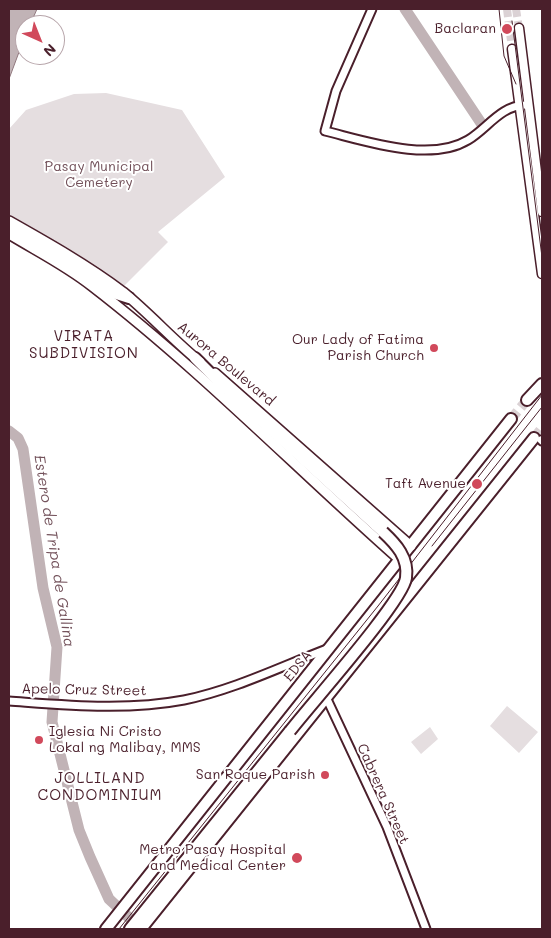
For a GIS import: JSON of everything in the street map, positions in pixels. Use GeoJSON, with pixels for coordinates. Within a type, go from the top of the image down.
{"type":"FeatureCollection","features":[{"type":"Feature","properties":{"kind":"highway"},"geometry":{"type":"LineString","coordinates":[[9,228],[93,280],[107,292],[129,298]]}},
{"type":"Feature","properties":{"kind":"highway"},"geometry":{"type":"LineString","coordinates":[[130,929],[388,611],[406,579],[404,559],[394,543],[195,358]]}},
{"type":"Feature","properties":{"kind":"highway"},"geometry":{"type":"LineString","coordinates":[[527,400],[542,384]]}},
{"type":"Feature","properties":{"kind":"highway","name":"EDSA"},"geometry":{"type":"LineString","coordinates":[[108,927],[511,420]]}},
{"type":"Feature","properties":{"kind":"highway"},"geometry":{"type":"LineString","coordinates":[[143,926],[326,698],[539,440]]}},
{"type":"Feature","properties":{"kind":"main road"},"geometry":{"type":"LineString","coordinates":[[519,28],[524,105],[523,134],[540,246],[542,274]]}},
{"type":"Feature","properties":{"kind":"main road"},"geometry":{"type":"LineString","coordinates":[[512,49],[532,133],[542,212]]}},
{"type":"Feature","properties":{"kind":"main road"},"geometry":{"type":"LineString","coordinates":[[523,134],[532,133]]}},
{"type":"Feature","properties":{"kind":"main road","name":"Aurora Boulevard"},"geometry":{"type":"LineString","coordinates":[[9,221],[74,257],[129,298],[195,358],[278,426],[411,546]]}},
{"type":"Feature","properties":{"kind":"main road","name":"Aurora Boulevard"},"geometry":{"type":"LineString","coordinates":[[9,234],[65,266],[92,285],[200,377],[400,560]]}},
{"type":"Feature","properties":{"kind":"main road"},"geometry":{"type":"LineString","coordinates":[[375,538],[385,536],[387,525]]}},
{"type":"Feature","properties":{"kind":"street"},"geometry":{"type":"LineString","coordinates":[[372,9],[336,91],[325,131],[406,148],[435,151],[447,149],[468,140],[501,113],[524,105]]}},
{"type":"Feature","properties":{"kind":"street","name":"Apelo Cruz Street"},"geometry":{"type":"LineString","coordinates":[[9,701],[64,705],[140,705],[183,700],[240,684],[330,648]]}},
{"type":"Feature","properties":{"kind":"street","name":"Cabrera Street"},"geometry":{"type":"LineString","coordinates":[[326,698],[387,826],[426,929]]}},
{"type":"Feature","properties":{"kind":"green space","name":"Pasay Municipal Cemetery"},"geometry":{"type":"Polygon","coordinates":[[[106,93],[182,110],[225,177],[158,232],[168,242],[121,289],[80,257],[9,217],[9,129],[26,110],[74,94],[106,93]]]}},
{"type":"Feature","properties":{"kind":"green space"},"geometry":{"type":"Polygon","coordinates":[[[507,706],[538,732],[519,753],[490,726],[507,706]]]}},
{"type":"Feature","properties":{"kind":"green space"},"geometry":{"type":"Polygon","coordinates":[[[430,727],[438,739],[421,754],[411,742],[430,727]]]}},
{"type":"Feature","properties":{"kind":"shaded area"},"geometry":{"type":"Polygon","coordinates":[[[9,9],[37,9],[34,15],[15,15],[15,63],[9,79],[9,9]]]}},
{"type":"Feature","properties":{"kind":"waterway"},"geometry":{"type":"LineString","coordinates":[[405,9],[483,126]]}},
{"type":"Feature","properties":{"kind":"waterway","name":"Estero de Tripa de Gallina"},"geometry":{"type":"LineString","coordinates":[[9,431],[18,438],[23,449],[43,588],[57,647],[52,722],[79,830],[109,899],[141,929]]}},
{"type":"Feature","properties":{"kind":"tunnel"},"geometry":{"type":"LineString","coordinates":[[507,9],[512,49]]}},
{"type":"Feature","properties":{"kind":"tunnel"},"geometry":{"type":"LineString","coordinates":[[516,9],[519,28]]}},
{"type":"Feature","properties":{"kind":"tunnel"},"geometry":{"type":"LineString","coordinates":[[511,419],[527,400]]}},
{"type":"Feature","properties":{"kind":"tunnel"},"geometry":{"type":"LineString","coordinates":[[534,438],[542,428]]}},
{"type":"Feature","properties":{"kind":"tram line"},"geometry":{"type":"LineString","coordinates":[[499,9],[504,56],[516,84]]}},
{"type":"Feature","properties":{"kind":"tram line"},"geometry":{"type":"LineString","coordinates":[[512,21],[542,257]]}},
{"type":"Feature","properties":{"kind":"tram line"},"geometry":{"type":"LineString","coordinates":[[119,929],[378,606],[542,395]]}},
{"type":"Feature","properties":{"kind":"tram line"},"geometry":{"type":"LineString","coordinates":[[432,546],[542,407]]}},
{"type":"Feature","properties":{"kind":"place","name":"Baclaran"},"geometry":{"type":"Point","coordinates":[507,29]}},
{"type":"Feature","properties":{"kind":"place","name":"Our Lady of Fatima Parish Church"},"geometry":{"type":"Point","coordinates":[434,348]}},
{"type":"Feature","properties":{"kind":"place","name":"Taft Avenue"},"geometry":{"type":"Point","coordinates":[477,484]}},
{"type":"Feature","properties":{"kind":"place","name":"Iglesia Ni Cristo Lokal ng Malibay, MMS"},"geometry":{"type":"Point","coordinates":[39,740]}},
{"type":"Feature","properties":{"kind":"place","name":"San Roque Parish"},"geometry":{"type":"Point","coordinates":[325,775]}},
{"type":"Feature","properties":{"kind":"place","name":"Metro Pasay Hospital and Medical Center"},"geometry":{"type":"Point","coordinates":[297,858]}},
{"type":"Feature","properties":{"kind":"district","name":"VIRATA SUBDIVISION"},"geometry":{"type":"Point","coordinates":[84,344]}},
{"type":"Feature","properties":{"kind":"district","name":"JOLLILAND CONDOMINIUM"},"geometry":{"type":"Point","coordinates":[100,786]}}]}
